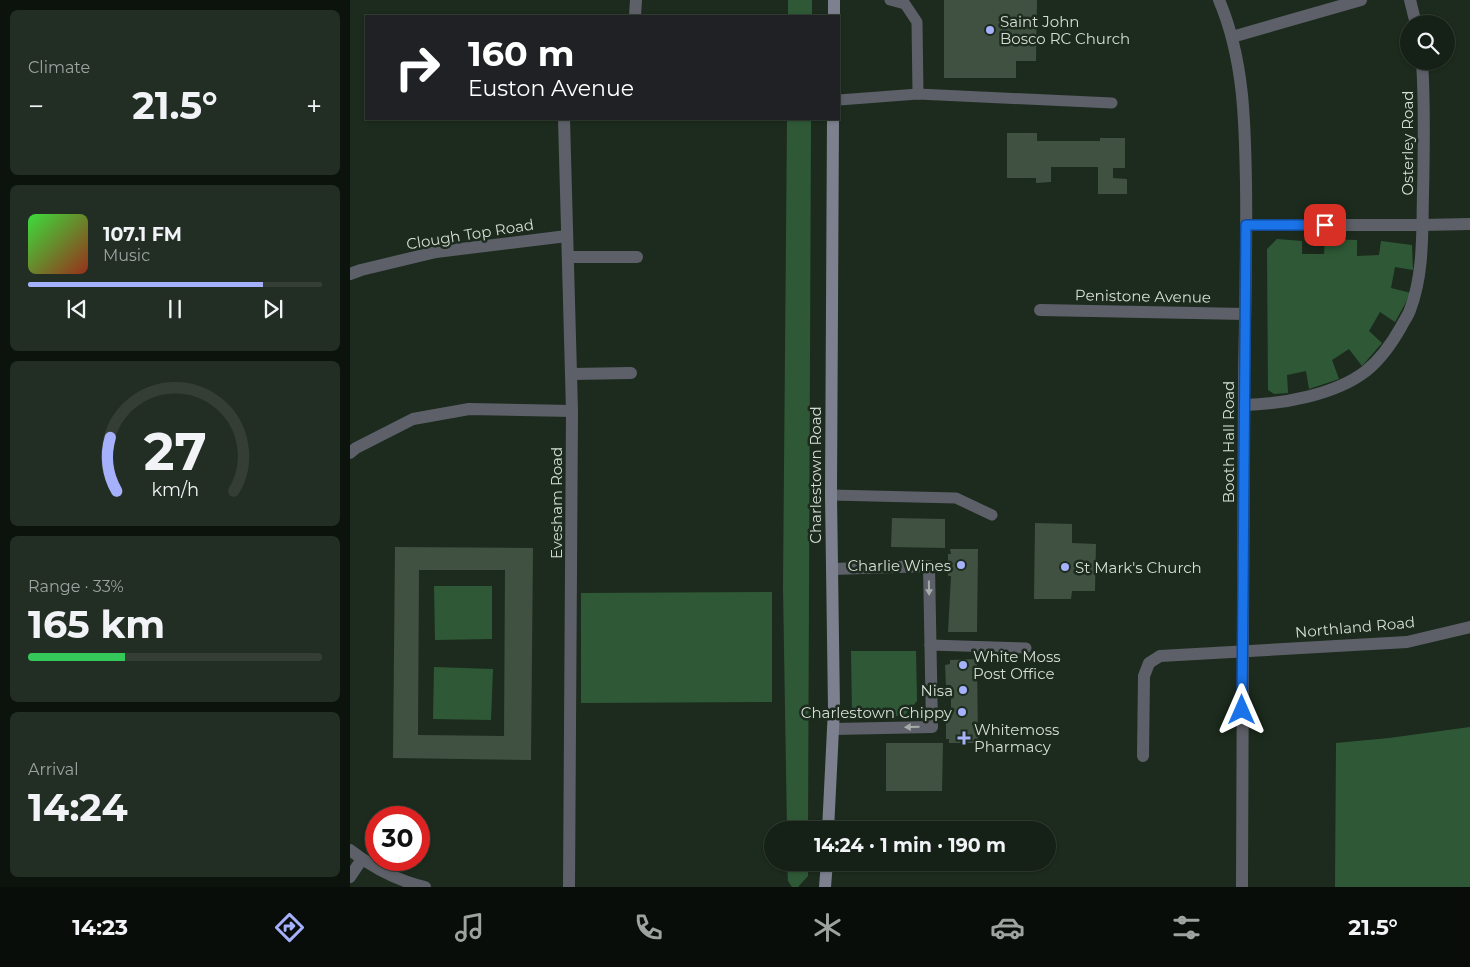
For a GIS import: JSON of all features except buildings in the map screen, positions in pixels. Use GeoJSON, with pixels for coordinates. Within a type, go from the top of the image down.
{"type":"FeatureCollection","features":[{"type":"Feature","properties":{"kind":"street"},"geometry":{"type":"LineString","coordinates":[[635,15],[636,0]]}},
{"type":"Feature","properties":{"kind":"street"},"geometry":{"type":"LineString","coordinates":[[834,0],[834,15]]}},
{"type":"Feature","properties":{"kind":"street","name":"Booth Hall Road"},"geometry":{"type":"LineString","coordinates":[[1219,0],[1232,37],[1241,75],[1245,117],[1242,887]]}},
{"type":"Feature","properties":{"kind":"street"},"geometry":{"type":"LineString","coordinates":[[1232,37],[1361,0]]}},
{"type":"Feature","properties":{"kind":"street"},"geometry":{"type":"LineString","coordinates":[[1410,0],[1414,15]]}},
{"type":"Feature","properties":{"kind":"street","name":"Osterley Road"},"geometry":{"type":"LineString","coordinates":[[1244,405],[1268,404],[1299,399],[1349,382],[1366,371],[1380,358],[1394,339],[1410,310],[1419,276],[1422,225],[1425,104],[1423,70]]}},
{"type":"Feature","properties":{"kind":"street","name":"Evesham Road"},"geometry":{"type":"LineString","coordinates":[[564,120],[572,374],[569,887]]}},
{"type":"Feature","properties":{"kind":"street","name":"Charlestown Road"},"geometry":{"type":"LineString","coordinates":[[829,821],[834,729],[831,495],[833,120]]}},
{"type":"Feature","properties":{"kind":"street"},"geometry":{"type":"LineString","coordinates":[[1246,225],[1470,224]]}},
{"type":"Feature","properties":{"kind":"street","name":"Clough Top Road"},"geometry":{"type":"LineString","coordinates":[[350,274],[436,252],[567,236]]}},
{"type":"Feature","properties":{"kind":"street"},"geometry":{"type":"LineString","coordinates":[[568,257],[636,256]]}},
{"type":"Feature","properties":{"kind":"street","name":"Penistone Avenue"},"geometry":{"type":"LineString","coordinates":[[1040,310],[1245,314]]}},
{"type":"Feature","properties":{"kind":"street"},"geometry":{"type":"LineString","coordinates":[[572,374],[631,373]]}},
{"type":"Feature","properties":{"kind":"street"},"geometry":{"type":"LineString","coordinates":[[350,453],[412,419],[469,408],[572,411]]}},
{"type":"Feature","properties":{"kind":"street"},"geometry":{"type":"LineString","coordinates":[[832,569],[929,566],[932,727],[834,729]]}},
{"type":"Feature","properties":{"kind":"street","name":"Northland Road"},"geometry":{"type":"LineString","coordinates":[[1143,756],[1144,676],[1149,663],[1160,656],[1407,642],[1470,627]]}},
{"type":"Feature","properties":{"kind":"street"},"geometry":{"type":"LineString","coordinates":[[350,850],[362,859],[408,883],[425,887]]}},
{"type":"Feature","properties":{"kind":"street"},"geometry":{"type":"LineString","coordinates":[[350,877],[362,859]]}},
{"type":"Feature","properties":{"kind":"street"},"geometry":{"type":"LineString","coordinates":[[825,887],[826,871]]}},
{"type":"Feature","properties":{"kind":"lane"},"geometry":{"type":"LineString","coordinates":[[890,0],[904,4],[917,22],[918,94]]}},
{"type":"Feature","properties":{"kind":"lane"},"geometry":{"type":"LineString","coordinates":[[840,100],[918,94],[1112,103]]}},
{"type":"Feature","properties":{"kind":"lane"},"geometry":{"type":"LineString","coordinates":[[831,495],[956,498],[992,515]]}},
{"type":"Feature","properties":{"kind":"lane"},"geometry":{"type":"LineString","coordinates":[[930,646],[1026,648]]}},
{"type":"Feature","properties":{"kind":"green space"},"geometry":{"type":"Polygon","coordinates":[[[788,0],[812,0],[812,15],[788,15],[788,0]]]}},
{"type":"Feature","properties":{"kind":"green space"},"geometry":{"type":"Polygon","coordinates":[[[787,120],[811,120],[808,821],[787,821],[783,587],[787,120]]]}},
{"type":"Feature","properties":{"kind":"green space"},"geometry":{"type":"Polygon","coordinates":[[[1277,239],[1302,241],[1302,254],[1324,254],[1325,239],[1357,240],[1357,256],[1379,255],[1381,241],[1412,245],[1413,270],[1395,267],[1391,288],[1411,293],[1395,322],[1380,312],[1369,331],[1382,343],[1362,366],[1349,349],[1332,360],[1339,379],[1309,389],[1306,371],[1287,375],[1288,393],[1274,394],[1268,390],[1267,249],[1277,239]]]}},
{"type":"Feature","properties":{"kind":"green space"},"geometry":{"type":"Polygon","coordinates":[[[434,586],[492,586],[492,639],[435,640],[434,586]]]}},
{"type":"Feature","properties":{"kind":"green space"},"geometry":{"type":"Polygon","coordinates":[[[772,592],[772,702],[581,703],[581,593],[772,592]]]}},
{"type":"Feature","properties":{"kind":"green space"},"geometry":{"type":"Polygon","coordinates":[[[851,651],[916,651],[917,701],[904,716],[852,715],[851,651]]]}},
{"type":"Feature","properties":{"kind":"green space"},"geometry":{"type":"Polygon","coordinates":[[[434,667],[493,669],[491,720],[433,719],[434,667]]]}},
{"type":"Feature","properties":{"kind":"green space"},"geometry":{"type":"Polygon","coordinates":[[[1470,727],[1470,887],[1335,887],[1336,743],[1470,727]]]}},
{"type":"Feature","properties":{"kind":"green space"},"geometry":{"type":"Polygon","coordinates":[[[787,871],[808,871],[808,876],[798,887],[792,887],[788,881],[787,871]]]}},
{"type":"Feature","properties":{"kind":"place","name":"Saint John Bosco RC Church"},"geometry":{"type":"Point","coordinates":[990,30]}},
{"type":"Feature","properties":{"kind":"place","name":"Charlie Wines"},"geometry":{"type":"Point","coordinates":[961,565]}},
{"type":"Feature","properties":{"kind":"place","name":"St Mark's Church"},"geometry":{"type":"Point","coordinates":[1065,567]}},
{"type":"Feature","properties":{"kind":"place","name":"White Moss Post Office"},"geometry":{"type":"Point","coordinates":[963,665]}},
{"type":"Feature","properties":{"kind":"place","name":"Nisa"},"geometry":{"type":"Point","coordinates":[963,690]}},
{"type":"Feature","properties":{"kind":"place","name":"Charlestown Chippy"},"geometry":{"type":"Point","coordinates":[962,712]}},
{"type":"Feature","properties":{"kind":"place","name":"Whitemoss Pharmacy"},"geometry":{"type":"Point","coordinates":[964,738]}},
{"type":"Feature","properties":{"kind":"route"},"geometry":{"type":"LineString","coordinates":[[1242,710],[1246,225],[1325,225]]}}]}
